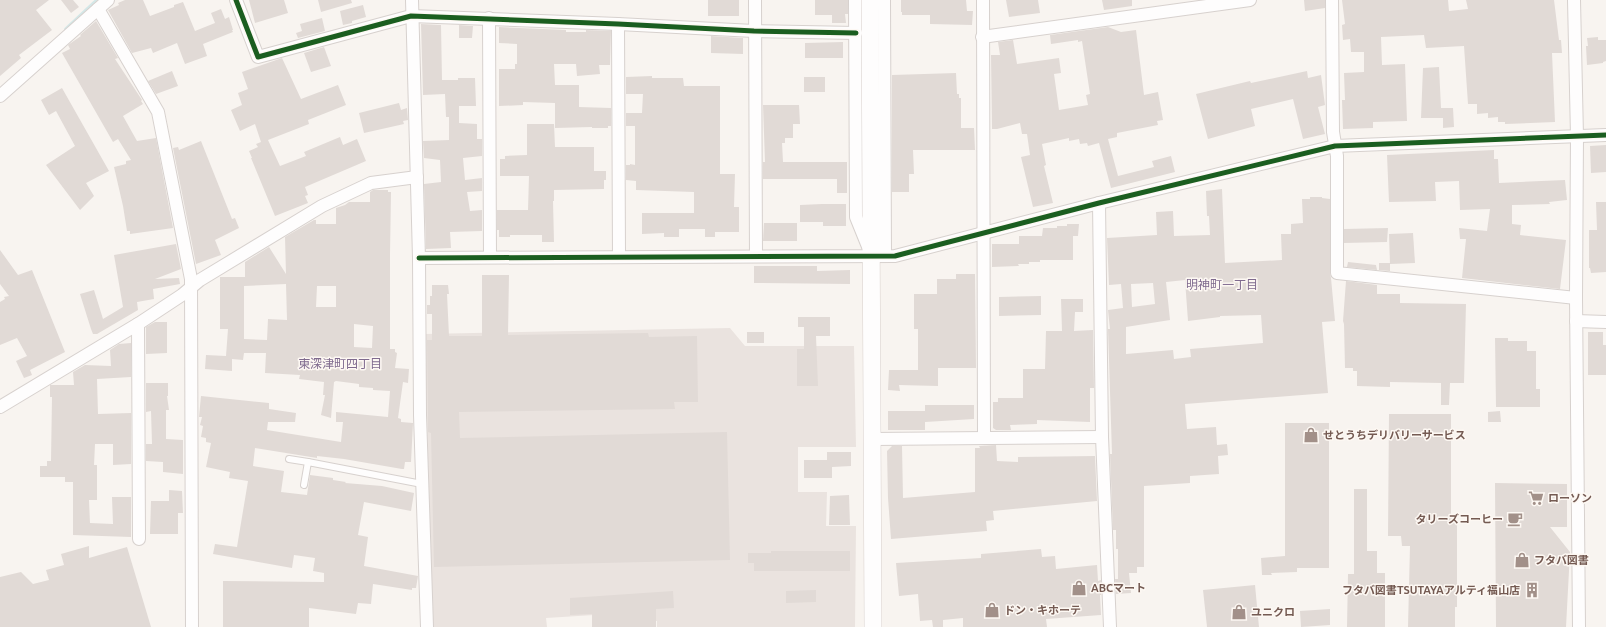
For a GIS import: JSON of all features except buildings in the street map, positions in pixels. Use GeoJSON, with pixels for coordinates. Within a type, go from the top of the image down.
{"type":"FeatureCollection","features":[{"type":"Feature","properties":{"kind":"street"},"geometry":{"type":"LineString","coordinates":[[0,96],[108,0]]}},
{"type":"Feature","properties":{"kind":"street"},"geometry":{"type":"LineString","coordinates":[[236,0],[258,57],[411,16],[489,18],[754,31],[856,33]]}},
{"type":"Feature","properties":{"kind":"street"},"geometry":{"type":"LineString","coordinates":[[412,0],[411,16],[419,258],[422,484],[426,627]]}},
{"type":"Feature","properties":{"kind":"street"},"geometry":{"type":"LineString","coordinates":[[755,0],[756,256]]}},
{"type":"Feature","properties":{"kind":"street"},"geometry":{"type":"LineString","coordinates":[[855,0],[856,217],[878,256]]}},
{"type":"Feature","properties":{"kind":"street"},"geometry":{"type":"LineString","coordinates":[[870,0],[878,256]]}},
{"type":"Feature","properties":{"kind":"street"},"geometry":{"type":"LineString","coordinates":[[873,627],[872,439],[884,0]]}},
{"type":"Feature","properties":{"kind":"street"},"geometry":{"type":"LineString","coordinates":[[983,0],[984,438]]}},
{"type":"Feature","properties":{"kind":"street"},"geometry":{"type":"LineString","coordinates":[[982,37],[1250,0]]}},
{"type":"Feature","properties":{"kind":"street"},"geometry":{"type":"LineString","coordinates":[[1332,0],[1333,132],[1337,156],[1336,273],[1576,298]]}},
{"type":"Feature","properties":{"kind":"street"},"geometry":{"type":"LineString","coordinates":[[1574,0],[1577,136],[1576,321],[1579,627]]}},
{"type":"Feature","properties":{"kind":"street"},"geometry":{"type":"LineString","coordinates":[[98,9],[158,112],[191,279],[192,627]]}},
{"type":"Feature","properties":{"kind":"street"},"geometry":{"type":"LineString","coordinates":[[489,18],[490,257]]}},
{"type":"Feature","properties":{"kind":"street"},"geometry":{"type":"LineString","coordinates":[[618,24],[619,256]]}},
{"type":"Feature","properties":{"kind":"street"},"geometry":{"type":"LineString","coordinates":[[419,258],[895,256],[1099,203],[1335,146],[1606,135]]}},
{"type":"Feature","properties":{"kind":"street"},"geometry":{"type":"LineString","coordinates":[[0,407],[138,324],[191,288],[200,280],[322,206],[371,183],[417,177]]}},
{"type":"Feature","properties":{"kind":"street"},"geometry":{"type":"LineString","coordinates":[[1099,203],[1102,437],[1110,627]]}},
{"type":"Feature","properties":{"kind":"street"},"geometry":{"type":"LineString","coordinates":[[1576,321],[1606,322]]}},
{"type":"Feature","properties":{"kind":"street"},"geometry":{"type":"LineString","coordinates":[[138,324],[139,539]]}},
{"type":"Feature","properties":{"kind":"street"},"geometry":{"type":"LineString","coordinates":[[872,439],[1102,437]]}},
{"type":"Feature","properties":{"kind":"lane"},"geometry":{"type":"LineString","coordinates":[[289,459],[422,484]]}},
{"type":"Feature","properties":{"kind":"lane"},"geometry":{"type":"LineString","coordinates":[[304,485],[308,462]]}},
{"type":"Feature","properties":{"kind":"shaded area"},"geometry":{"type":"Polygon","coordinates":[[[730,328],[745,346],[854,346],[856,447],[798,447],[798,492],[827,492],[826,526],[856,526],[855,627],[657,627],[657,621],[610,621],[610,614],[546,618],[547,627],[432,627],[425,334],[730,328]]]}},
{"type":"Feature","properties":{"kind":"waterway"},"geometry":{"type":"LineString","coordinates":[[66,29],[97,0]]}},
{"type":"Feature","properties":{"kind":"cycle path"},"geometry":{"type":"LineString","coordinates":[[236,0],[258,57],[411,16],[754,31],[856,33]]}},
{"type":"Feature","properties":{"kind":"cycle path"},"geometry":{"type":"LineString","coordinates":[[419,258],[895,256],[1099,203],[1335,146],[1606,135]]}},
{"type":"Feature","properties":{"kind":"place","name":"せとうちデリバリーサービス"},"geometry":{"type":"Point","coordinates":[1311,435]}},
{"type":"Feature","properties":{"kind":"place","name":"ローソン"},"geometry":{"type":"Point","coordinates":[1536,498]}},
{"type":"Feature","properties":{"kind":"place","name":"タリーズコーヒー"},"geometry":{"type":"Point","coordinates":[1515,519]}},
{"type":"Feature","properties":{"kind":"place","name":"フタバ図書"},"geometry":{"type":"Point","coordinates":[1522,560]}},
{"type":"Feature","properties":{"kind":"place","name":"ABCマート"},"geometry":{"type":"Point","coordinates":[1079,588]}},
{"type":"Feature","properties":{"kind":"place","name":"フタバ図書TSUTAYAアルティ福山店"},"geometry":{"type":"Point","coordinates":[1532,590]}},
{"type":"Feature","properties":{"kind":"place","name":"ドン・キホーテ"},"geometry":{"type":"Point","coordinates":[992,610]}},
{"type":"Feature","properties":{"kind":"place","name":"ユニクロ"},"geometry":{"type":"Point","coordinates":[1239,612]}},
{"type":"Feature","properties":{"kind":"district","name":"明神町一丁目"},"geometry":{"type":"Point","coordinates":[1222,285]}},
{"type":"Feature","properties":{"kind":"district","name":"東深津町四丁目"},"geometry":{"type":"Point","coordinates":[340,364]}}]}
